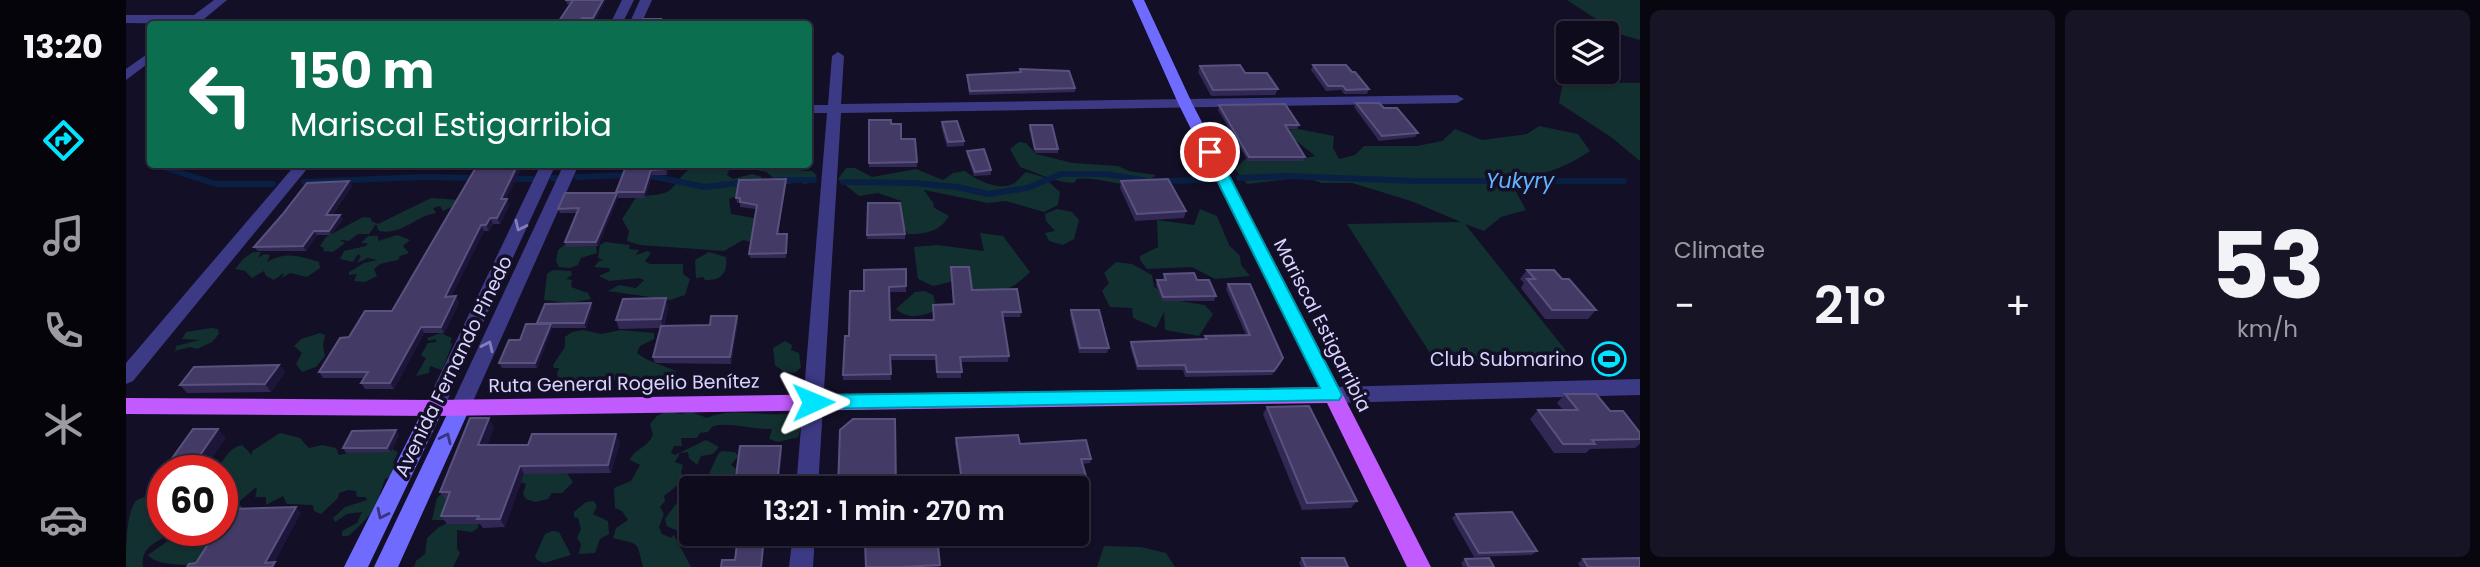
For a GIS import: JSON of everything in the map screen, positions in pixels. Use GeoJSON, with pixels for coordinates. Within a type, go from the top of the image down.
{"type":"FeatureCollection","features":[{"type":"Feature","properties":{"kind":"main road","name":"Ruta General Rogelio Benítez"},"geometry":{"type":"LineString","coordinates":[[126,406],[460,408],[1333,395]]}},
{"type":"Feature","properties":{"kind":"main road","name":"Mariscal Estigarribia"},"geometry":{"type":"LineString","coordinates":[[1333,395],[1419,567]]}},
{"type":"Feature","properties":{"kind":"street"},"geometry":{"type":"LineString","coordinates":[[195,21],[221,0]]}},
{"type":"Feature","properties":{"kind":"street"},"geometry":{"type":"LineString","coordinates":[[618,21],[628,0]]}},
{"type":"Feature","properties":{"kind":"street"},"geometry":{"type":"LineString","coordinates":[[636,21],[646,0]]}},
{"type":"Feature","properties":{"kind":"street","name":"Mariscal Estigarribia"},"geometry":{"type":"LineString","coordinates":[[1138,0],[1185,103],[1333,395]]}},
{"type":"Feature","properties":{"kind":"street"},"geometry":{"type":"LineString","coordinates":[[126,19],[171,21]]}},
{"type":"Feature","properties":{"kind":"street"},"geometry":{"type":"LineString","coordinates":[[808,476],[838,56]]}},
{"type":"Feature","properties":{"kind":"street"},"geometry":{"type":"LineString","coordinates":[[126,76],[147,59]]}},
{"type":"Feature","properties":{"kind":"street"},"geometry":{"type":"LineString","coordinates":[[812,109],[1457,99]]}},
{"type":"Feature","properties":{"kind":"street"},"geometry":{"type":"LineString","coordinates":[[126,376],[301,168]]}},
{"type":"Feature","properties":{"kind":"street","name":"Avenida Fernando Pinedo"},"geometry":{"type":"LineString","coordinates":[[356,567],[548,168]]}},
{"type":"Feature","properties":{"kind":"street","name":"Avenida Fernando Pinedo"},"geometry":{"type":"LineString","coordinates":[[386,567],[570,168]]}},
{"type":"Feature","properties":{"kind":"street"},"geometry":{"type":"LineString","coordinates":[[1333,395],[1640,387]]}},
{"type":"Feature","properties":{"kind":"street"},"geometry":{"type":"LineString","coordinates":[[802,567],[803,546]]}},
{"type":"Feature","properties":{"kind":"green space"},"geometry":{"type":"Polygon","coordinates":[[[1567,0],[1640,0],[1640,40],[1619,34],[1619,21],[1599,21],[1567,0]]]}},
{"type":"Feature","properties":{"kind":"green space"},"geometry":{"type":"Polygon","coordinates":[[[1640,83],[1640,161],[1611,137],[1559,103],[1563,84],[1640,83]]]}},
{"type":"Feature","properties":{"kind":"green space"},"geometry":{"type":"Polygon","coordinates":[[[1539,126],[1578,134],[1590,151],[1552,170],[1510,181],[1526,210],[1501,217],[1484,231],[1465,224],[1575,362],[1437,364],[1347,224],[1461,222],[1411,201],[1352,183],[1322,183],[1303,177],[1247,184],[1235,169],[1245,159],[1297,160],[1315,156],[1283,130],[1298,129],[1334,136],[1333,148],[1339,159],[1355,155],[1364,146],[1417,146],[1442,141],[1455,129],[1482,140],[1527,134],[1539,126]]]}},
{"type":"Feature","properties":{"kind":"green space"},"geometry":{"type":"Polygon","coordinates":[[[1019,142],[1026,143],[1036,154],[1073,163],[1118,166],[1129,171],[1156,175],[1137,184],[1087,179],[1077,179],[1074,183],[1060,181],[1020,167],[1010,149],[1019,142]]]}},
{"type":"Feature","properties":{"kind":"green space"},"geometry":{"type":"Polygon","coordinates":[[[691,168],[730,168],[727,175],[733,179],[752,174],[762,177],[757,189],[729,199],[731,214],[772,221],[751,242],[743,240],[724,251],[640,245],[627,241],[629,231],[622,219],[637,196],[667,192],[691,168]]]}},
{"type":"Feature","properties":{"kind":"green space"},"geometry":{"type":"Polygon","coordinates":[[[802,168],[802,171],[812,171],[817,176],[806,184],[798,182],[782,185],[766,172],[752,169],[802,168]]]}},
{"type":"Feature","properties":{"kind":"green space"},"geometry":{"type":"Polygon","coordinates":[[[846,168],[855,168],[872,177],[916,169],[943,180],[953,173],[965,171],[981,181],[1001,186],[1013,184],[1026,172],[1043,177],[1060,192],[1058,205],[1044,212],[1006,201],[988,203],[924,190],[934,204],[933,207],[949,216],[941,226],[932,231],[908,234],[902,224],[901,201],[878,193],[859,196],[838,179],[846,168]]]}},
{"type":"Feature","properties":{"kind":"green space"},"geometry":{"type":"Polygon","coordinates":[[[431,198],[459,200],[458,204],[443,211],[440,206],[433,208],[436,213],[395,231],[379,231],[376,224],[369,234],[358,234],[349,241],[340,240],[345,243],[333,252],[323,251],[324,248],[320,246],[326,237],[363,217],[371,218],[371,221],[378,224],[431,198]]]}},
{"type":"Feature","properties":{"kind":"green space"},"geometry":{"type":"Polygon","coordinates":[[[1057,209],[1072,212],[1079,220],[1074,239],[1063,245],[1049,241],[1045,233],[1055,231],[1046,221],[1045,214],[1057,209]]]}},
{"type":"Feature","properties":{"kind":"green space"},"geometry":{"type":"Polygon","coordinates":[[[1200,209],[1217,216],[1229,245],[1240,256],[1241,265],[1250,276],[1215,279],[1192,267],[1147,269],[1140,260],[1140,256],[1158,247],[1157,220],[1194,225],[1200,209]]]}},
{"type":"Feature","properties":{"kind":"green space"},"geometry":{"type":"Polygon","coordinates":[[[980,233],[1003,236],[1030,272],[1008,289],[985,294],[966,293],[970,272],[958,272],[950,282],[933,286],[918,279],[914,247],[937,245],[984,251],[980,233]]]}},
{"type":"Feature","properties":{"kind":"green space"},"geometry":{"type":"Polygon","coordinates":[[[397,235],[410,240],[403,246],[409,253],[400,256],[398,260],[380,264],[374,269],[377,276],[365,282],[354,281],[357,274],[349,275],[349,272],[364,263],[377,260],[368,258],[357,263],[361,256],[358,254],[353,262],[340,259],[344,251],[366,246],[368,243],[361,243],[368,236],[378,236],[378,241],[397,235]]]}},
{"type":"Feature","properties":{"kind":"green space"},"geometry":{"type":"Polygon","coordinates":[[[568,242],[596,246],[597,253],[581,258],[578,265],[570,268],[559,267],[556,261],[558,250],[568,242]]]}},
{"type":"Feature","properties":{"kind":"green space"},"geometry":{"type":"Polygon","coordinates":[[[605,242],[630,245],[629,249],[639,250],[636,255],[647,251],[651,253],[645,261],[650,264],[683,264],[683,274],[690,279],[685,295],[670,300],[649,300],[650,297],[608,291],[619,285],[636,288],[644,280],[639,278],[609,281],[599,276],[610,271],[609,268],[594,267],[604,260],[598,258],[600,245],[605,242]]]}},
{"type":"Feature","properties":{"kind":"green space"},"geometry":{"type":"Polygon","coordinates":[[[253,252],[261,252],[258,258],[264,254],[270,255],[267,262],[293,256],[319,262],[320,268],[307,277],[290,273],[282,278],[284,273],[274,280],[266,276],[264,271],[252,278],[245,271],[235,269],[253,252]]]}},
{"type":"Feature","properties":{"kind":"green space"},"geometry":{"type":"Polygon","coordinates":[[[709,252],[726,257],[725,271],[716,279],[696,278],[695,260],[709,252]]]}},
{"type":"Feature","properties":{"kind":"green space"},"geometry":{"type":"Polygon","coordinates":[[[1116,262],[1132,264],[1152,275],[1154,287],[1180,301],[1205,305],[1213,314],[1199,336],[1165,330],[1164,312],[1156,328],[1133,318],[1132,308],[1110,307],[1102,291],[1109,283],[1104,273],[1116,262]]]}},
{"type":"Feature","properties":{"kind":"green space"},"geometry":{"type":"Polygon","coordinates":[[[553,270],[571,271],[572,275],[566,279],[572,280],[571,287],[588,293],[591,299],[570,303],[544,300],[547,274],[553,270]]]}},
{"type":"Feature","properties":{"kind":"green space"},"geometry":{"type":"Polygon","coordinates":[[[925,291],[933,295],[935,301],[932,312],[913,316],[896,309],[915,292],[925,291]]]}},
{"type":"Feature","properties":{"kind":"green space"},"geometry":{"type":"Polygon","coordinates":[[[218,329],[219,334],[212,342],[197,349],[190,347],[175,351],[176,346],[199,340],[182,339],[186,332],[218,329]]]}},
{"type":"Feature","properties":{"kind":"green space"},"geometry":{"type":"Polygon","coordinates":[[[583,330],[601,334],[621,330],[654,333],[654,339],[640,346],[637,353],[676,371],[673,384],[662,390],[645,391],[639,385],[627,387],[614,380],[591,388],[576,383],[562,387],[557,374],[559,368],[554,368],[553,365],[565,347],[565,337],[572,332],[583,330]]]}},
{"type":"Feature","properties":{"kind":"green space"},"geometry":{"type":"Polygon","coordinates":[[[320,333],[325,335],[325,356],[316,367],[302,372],[296,364],[302,353],[294,346],[301,339],[320,333]]]}},
{"type":"Feature","properties":{"kind":"green space"},"geometry":{"type":"Polygon","coordinates":[[[441,333],[452,338],[442,370],[430,366],[429,373],[416,376],[426,358],[421,355],[428,343],[436,342],[436,339],[429,341],[427,338],[441,333]]]}},
{"type":"Feature","properties":{"kind":"green space"},"geometry":{"type":"Polygon","coordinates":[[[785,341],[792,345],[791,350],[799,353],[801,367],[795,373],[784,372],[775,365],[773,348],[785,341]]]}},
{"type":"Feature","properties":{"kind":"green space"},"geometry":{"type":"Polygon","coordinates":[[[667,411],[680,414],[692,412],[707,418],[741,412],[798,412],[803,421],[798,437],[778,442],[769,439],[772,429],[728,425],[713,426],[708,432],[700,433],[697,438],[681,438],[682,446],[674,446],[671,453],[675,455],[706,440],[719,447],[713,454],[701,456],[697,465],[689,458],[688,452],[680,453],[675,462],[683,465],[682,476],[679,476],[679,484],[664,496],[665,501],[660,507],[664,514],[659,527],[662,534],[671,538],[674,535],[691,567],[643,567],[636,545],[613,538],[616,528],[628,520],[622,511],[615,508],[614,488],[631,481],[640,465],[630,460],[653,435],[650,424],[657,416],[667,411]]]}},
{"type":"Feature","properties":{"kind":"green space"},"geometry":{"type":"Polygon","coordinates":[[[280,433],[300,438],[309,448],[322,445],[336,448],[339,455],[377,447],[398,452],[393,463],[397,465],[394,475],[385,479],[372,511],[350,535],[342,536],[342,531],[357,523],[362,512],[347,514],[335,522],[333,518],[345,507],[367,500],[366,497],[357,497],[356,491],[339,493],[338,498],[321,514],[314,511],[313,505],[287,504],[283,496],[266,505],[266,497],[255,497],[255,488],[238,502],[238,455],[227,455],[242,445],[252,455],[252,451],[280,433]]]}},
{"type":"Feature","properties":{"kind":"green space"},"geometry":{"type":"Polygon","coordinates":[[[722,451],[735,452],[738,456],[731,465],[736,469],[734,476],[705,476],[709,474],[722,451]]]}},
{"type":"Feature","properties":{"kind":"green space"},"geometry":{"type":"Polygon","coordinates":[[[523,470],[566,472],[573,482],[562,493],[552,493],[548,499],[535,502],[526,499],[523,494],[526,484],[518,481],[523,470]]]}},
{"type":"Feature","properties":{"kind":"green space"},"geometry":{"type":"Polygon","coordinates":[[[442,493],[479,522],[478,528],[472,532],[457,530],[457,549],[460,553],[453,567],[414,567],[416,561],[425,554],[427,538],[448,523],[446,520],[432,520],[437,498],[442,493]]]}},
{"type":"Feature","properties":{"kind":"green space"},"geometry":{"type":"Polygon","coordinates":[[[147,496],[147,546],[151,546],[145,553],[143,567],[126,567],[127,530],[133,505],[140,498],[147,496]]]}},
{"type":"Feature","properties":{"kind":"green space"},"geometry":{"type":"Polygon","coordinates":[[[594,501],[597,507],[593,514],[608,521],[609,534],[600,539],[595,553],[579,554],[581,544],[577,538],[581,529],[574,512],[586,502],[594,501]]]}},
{"type":"Feature","properties":{"kind":"green space"},"geometry":{"type":"Polygon","coordinates":[[[678,501],[679,533],[667,526],[665,519],[678,501]]]}},
{"type":"Feature","properties":{"kind":"green space"},"geometry":{"type":"Polygon","coordinates":[[[241,505],[244,512],[238,521],[238,506],[241,505]]]}},
{"type":"Feature","properties":{"kind":"green space"},"geometry":{"type":"Polygon","coordinates":[[[559,532],[571,555],[544,563],[535,556],[545,534],[559,532]]]}},
{"type":"Feature","properties":{"kind":"green space"},"geometry":{"type":"Polygon","coordinates":[[[161,546],[221,546],[207,566],[158,562],[148,555],[161,546]]]}},
{"type":"Feature","properties":{"kind":"green space"},"geometry":{"type":"Polygon","coordinates":[[[686,546],[713,546],[710,548],[686,546]]]}},
{"type":"Feature","properties":{"kind":"green space"},"geometry":{"type":"Polygon","coordinates":[[[1104,546],[1141,547],[1166,553],[1175,567],[1097,567],[1104,546]]]}},
{"type":"Feature","properties":{"kind":"building"},"geometry":{"type":"Polygon","coordinates":[[[573,0],[603,0],[593,18],[559,21],[573,0]]]}},
{"type":"Feature","properties":{"kind":"building"},"geometry":{"type":"Polygon","coordinates":[[[643,19],[661,19],[660,21],[642,21],[643,19]]]}},
{"type":"Feature","properties":{"kind":"building"},"geometry":{"type":"Polygon","coordinates":[[[1240,65],[1245,73],[1267,73],[1278,89],[1213,90],[1200,66],[1240,65]]]}},
{"type":"Feature","properties":{"kind":"building"},"geometry":{"type":"Polygon","coordinates":[[[1313,65],[1346,65],[1369,89],[1346,90],[1343,86],[1328,86],[1313,65]]]}},
{"type":"Feature","properties":{"kind":"building"},"geometry":{"type":"Polygon","coordinates":[[[1020,69],[1069,71],[1075,88],[970,91],[967,75],[1021,72],[1020,69]]]}},
{"type":"Feature","properties":{"kind":"building"},"geometry":{"type":"Polygon","coordinates":[[[1356,103],[1379,103],[1384,108],[1397,108],[1418,133],[1382,136],[1356,103]]]}},
{"type":"Feature","properties":{"kind":"building"},"geometry":{"type":"Polygon","coordinates":[[[1285,104],[1299,125],[1285,125],[1305,157],[1249,157],[1219,105],[1285,104]]]}},
{"type":"Feature","properties":{"kind":"building"},"geometry":{"type":"Polygon","coordinates":[[[869,120],[891,120],[891,124],[901,124],[901,139],[915,139],[917,162],[869,163],[869,120]]]}},
{"type":"Feature","properties":{"kind":"building"},"geometry":{"type":"Polygon","coordinates":[[[957,121],[964,141],[948,142],[942,122],[957,121]]]}},
{"type":"Feature","properties":{"kind":"building"},"geometry":{"type":"Polygon","coordinates":[[[1030,125],[1052,125],[1058,149],[1035,149],[1030,125]]]}},
{"type":"Feature","properties":{"kind":"building"},"geometry":{"type":"Polygon","coordinates":[[[984,149],[991,170],[975,172],[967,151],[984,149]]]}},
{"type":"Feature","properties":{"kind":"building"},"geometry":{"type":"Polygon","coordinates":[[[476,168],[516,168],[501,199],[507,199],[497,218],[490,218],[486,225],[481,225],[445,297],[456,296],[441,327],[421,327],[390,383],[361,383],[368,372],[319,372],[340,338],[349,337],[365,311],[392,311],[476,168]]]}},
{"type":"Feature","properties":{"kind":"building"},"geometry":{"type":"Polygon","coordinates":[[[625,168],[666,168],[651,170],[644,192],[616,192],[625,168]]]}},
{"type":"Feature","properties":{"kind":"building"},"geometry":{"type":"Polygon","coordinates":[[[786,179],[777,234],[787,234],[786,253],[749,254],[757,205],[740,202],[740,198],[736,198],[739,180],[786,179]]]}},
{"type":"Feature","properties":{"kind":"building"},"geometry":{"type":"Polygon","coordinates":[[[1168,179],[1186,211],[1137,214],[1121,181],[1168,179]]]}},
{"type":"Feature","properties":{"kind":"building"},"geometry":{"type":"Polygon","coordinates":[[[349,181],[326,215],[340,215],[329,231],[314,231],[303,246],[254,247],[307,183],[349,181]]]}},
{"type":"Feature","properties":{"kind":"building"},"geometry":{"type":"Polygon","coordinates":[[[565,193],[617,193],[596,242],[565,242],[579,208],[558,209],[565,193]]]}},
{"type":"Feature","properties":{"kind":"building"},"geometry":{"type":"Polygon","coordinates":[[[868,203],[900,203],[905,234],[867,235],[868,203]]]}},
{"type":"Feature","properties":{"kind":"building"},"geometry":{"type":"Polygon","coordinates":[[[951,267],[969,267],[972,290],[1017,289],[1021,312],[1002,312],[1009,356],[960,357],[962,372],[937,372],[936,355],[890,355],[891,374],[843,375],[845,336],[849,336],[850,291],[864,291],[864,270],[906,269],[906,286],[889,287],[890,320],[934,320],[933,305],[954,304],[951,267]]]}},
{"type":"Feature","properties":{"kind":"building"},"geometry":{"type":"Polygon","coordinates":[[[1527,270],[1554,270],[1562,279],[1569,279],[1596,310],[1552,310],[1527,279],[1535,279],[1527,270]]]}},
{"type":"Feature","properties":{"kind":"building"},"geometry":{"type":"Polygon","coordinates":[[[1194,273],[1197,280],[1209,280],[1216,296],[1163,297],[1157,280],[1166,280],[1164,274],[1194,273]]]}},
{"type":"Feature","properties":{"kind":"building"},"geometry":{"type":"Polygon","coordinates":[[[1228,284],[1250,284],[1283,358],[1274,371],[1187,372],[1185,365],[1138,366],[1131,342],[1250,335],[1228,284]]]}},
{"type":"Feature","properties":{"kind":"building"},"geometry":{"type":"Polygon","coordinates":[[[666,298],[661,319],[616,320],[623,299],[666,298]]]}},
{"type":"Feature","properties":{"kind":"building"},"geometry":{"type":"Polygon","coordinates":[[[591,303],[584,323],[537,323],[545,304],[591,303]]]}},
{"type":"Feature","properties":{"kind":"building"},"geometry":{"type":"Polygon","coordinates":[[[1071,310],[1099,310],[1109,348],[1080,348],[1071,310]]]}},
{"type":"Feature","properties":{"kind":"building"},"geometry":{"type":"Polygon","coordinates":[[[711,316],[737,316],[730,357],[653,357],[661,326],[710,325],[711,316]]]}},
{"type":"Feature","properties":{"kind":"building"},"geometry":{"type":"Polygon","coordinates":[[[526,324],[551,324],[535,363],[499,363],[509,340],[520,340],[526,324]]]}},
{"type":"Feature","properties":{"kind":"building"},"geometry":{"type":"Polygon","coordinates":[[[279,365],[265,384],[180,385],[194,367],[279,365]]]}},
{"type":"Feature","properties":{"kind":"building"},"geometry":{"type":"Polygon","coordinates":[[[1565,394],[1596,394],[1610,411],[1623,411],[1640,433],[1640,439],[1592,440],[1595,444],[1563,444],[1538,410],[1578,410],[1565,394]]]}},
{"type":"Feature","properties":{"kind":"building"},"geometry":{"type":"Polygon","coordinates":[[[1309,406],[1357,501],[1307,503],[1267,407],[1309,406]]]}},
{"type":"Feature","properties":{"kind":"building"},"geometry":{"type":"Polygon","coordinates":[[[470,418],[489,418],[478,445],[528,445],[532,434],[616,434],[608,465],[520,466],[500,519],[441,516],[450,492],[440,492],[470,418]]]}},
{"type":"Feature","properties":{"kind":"building"},"geometry":{"type":"Polygon","coordinates":[[[853,419],[895,419],[896,476],[838,476],[840,430],[853,419]]]}},
{"type":"Feature","properties":{"kind":"building"},"geometry":{"type":"Polygon","coordinates":[[[193,429],[218,429],[200,455],[174,455],[193,429]]]}},
{"type":"Feature","properties":{"kind":"building"},"geometry":{"type":"Polygon","coordinates":[[[396,430],[387,448],[343,448],[352,431],[396,430]]]}},
{"type":"Feature","properties":{"kind":"building"},"geometry":{"type":"Polygon","coordinates":[[[1018,435],[1020,444],[1086,440],[1091,459],[1081,459],[1086,476],[961,476],[956,438],[1018,435]]]}},
{"type":"Feature","properties":{"kind":"building"},"geometry":{"type":"Polygon","coordinates":[[[740,446],[781,446],[778,475],[736,476],[740,446]]]}},
{"type":"Feature","properties":{"kind":"building"},"geometry":{"type":"Polygon","coordinates":[[[296,507],[265,563],[275,562],[272,567],[187,567],[196,563],[207,546],[238,546],[238,509],[296,507]]]}},
{"type":"Feature","properties":{"kind":"building"},"geometry":{"type":"Polygon","coordinates":[[[1512,512],[1537,551],[1479,553],[1456,514],[1512,512]]]}},
{"type":"Feature","properties":{"kind":"building"},"geometry":{"type":"Polygon","coordinates":[[[737,546],[763,546],[761,567],[721,567],[722,560],[735,560],[737,546]]]}},
{"type":"Feature","properties":{"kind":"building"},"geometry":{"type":"Polygon","coordinates":[[[865,546],[938,546],[940,565],[866,567],[865,546]]]}},
{"type":"Feature","properties":{"kind":"building"},"geometry":{"type":"Polygon","coordinates":[[[1302,558],[1344,558],[1348,567],[1306,567],[1302,558]]]}},
{"type":"Feature","properties":{"kind":"building"},"geometry":{"type":"Polygon","coordinates":[[[1489,558],[1494,567],[1469,567],[1465,559],[1489,558]]]}},
{"type":"Feature","properties":{"kind":"building"},"geometry":{"type":"Polygon","coordinates":[[[1640,558],[1640,567],[1588,567],[1583,559],[1640,558]]]}},
{"type":"Feature","properties":{"kind":"waterway"},"geometry":{"type":"LineString","coordinates":[[166,168],[216,184],[273,184]]}},
{"type":"Feature","properties":{"kind":"waterway"},"geometry":{"type":"LineString","coordinates":[[843,182],[913,183],[958,187],[988,194],[1027,188],[1061,174],[1106,174],[1147,181]]}},
{"type":"Feature","properties":{"kind":"waterway"},"geometry":{"type":"LineString","coordinates":[[577,177],[629,175]]}},
{"type":"Feature","properties":{"kind":"waterway"},"geometry":{"type":"LineString","coordinates":[[646,175],[705,187],[746,182]]}},
{"type":"Feature","properties":{"kind":"waterway","name":"Yukyry"},"geometry":{"type":"LineString","coordinates":[[1239,178],[1287,176],[1416,181],[1624,181]]}},
{"type":"Feature","properties":{"kind":"waterway"},"geometry":{"type":"LineString","coordinates":[[304,182],[424,177],[478,178]]}},
{"type":"Feature","properties":{"kind":"waterway"},"geometry":{"type":"LineString","coordinates":[[510,179],[532,179]]}},
{"type":"Feature","properties":{"kind":"waterway"},"geometry":{"type":"LineString","coordinates":[[778,180],[814,180]]}},
{"type":"Feature","properties":{"kind":"waterway"},"geometry":{"type":"LineString","coordinates":[[1161,181],[1208,180]]}},
{"type":"Feature","properties":{"kind":"place","name":"Club Submarino"},"geometry":{"type":"Point","coordinates":[1609,359]}},
{"type":"Feature","properties":{"kind":"route"},"geometry":{"type":"LineString","coordinates":[[813,402],[1333,395],[1210,152]]}}]}
